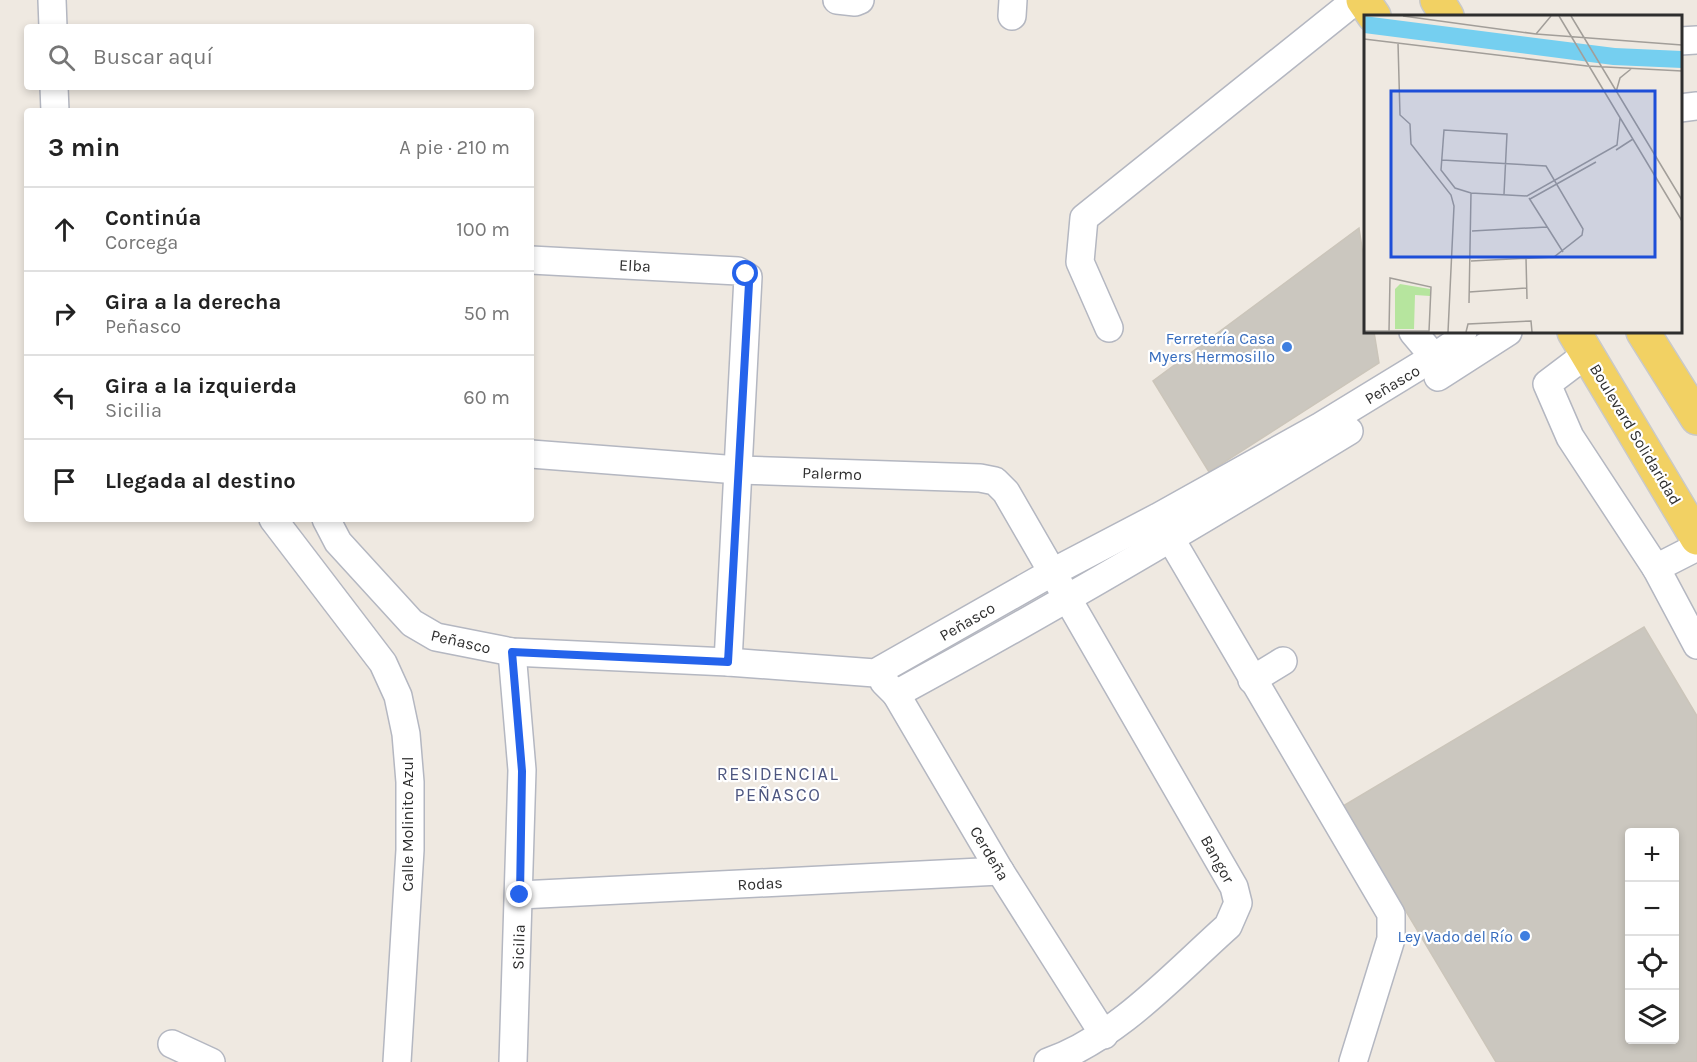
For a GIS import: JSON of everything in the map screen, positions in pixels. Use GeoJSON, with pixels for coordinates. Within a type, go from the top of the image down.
{"type":"FeatureCollection","features":[{"type":"Feature","properties":{"kind":"main road"},"geometry":{"type":"LineString","coordinates":[[1364,0],[1373,15]]}},
{"type":"Feature","properties":{"kind":"main road"},"geometry":{"type":"LineString","coordinates":[[1437,0],[1447,15]]}},
{"type":"Feature","properties":{"kind":"main road"},"geometry":{"type":"LineString","coordinates":[[1448,15],[1449,0]]}},
{"type":"Feature","properties":{"kind":"main road"},"geometry":{"type":"LineString","coordinates":[[1644,333],[1697,418]]}},
{"type":"Feature","properties":{"kind":"main road","name":"Boulevard Solidaridad"},"geometry":{"type":"LineString","coordinates":[[1581,342],[1697,538]]}},
{"type":"Feature","properties":{"kind":"street"},"geometry":{"type":"LineString","coordinates":[[52,0],[53,24]]}},
{"type":"Feature","properties":{"kind":"street"},"geometry":{"type":"LineString","coordinates":[[837,0],[855,3],[860,0]]}},
{"type":"Feature","properties":{"kind":"street"},"geometry":{"type":"LineString","coordinates":[[1109,328],[1080,262],[1084,218],[1356,0]]}},
{"type":"Feature","properties":{"kind":"street"},"geometry":{"type":"LineString","coordinates":[[1682,41],[1697,40]]}},
{"type":"Feature","properties":{"kind":"street"},"geometry":{"type":"LineString","coordinates":[[54,90],[55,108]]}},
{"type":"Feature","properties":{"kind":"street"},"geometry":{"type":"LineString","coordinates":[[1682,108],[1697,106]]}},
{"type":"Feature","properties":{"kind":"street","name":"Elba"},"geometry":{"type":"LineString","coordinates":[[534,260],[738,271],[746,274],[749,283],[738,470]]}},
{"type":"Feature","properties":{"kind":"street"},"geometry":{"type":"LineString","coordinates":[[1416,333],[1454,348]]}},
{"type":"Feature","properties":{"kind":"street","name":"Peñasco"},"geometry":{"type":"LineString","coordinates":[[896,694],[1066,598],[1165,528],[1326,434],[1454,348],[1505,333]]}},
{"type":"Feature","properties":{"kind":"street"},"geometry":{"type":"LineString","coordinates":[[1581,342],[1547,384],[1570,437],[1656,568],[1697,645]]}},
{"type":"Feature","properties":{"kind":"street","name":"Palermo"},"geometry":{"type":"LineString","coordinates":[[534,454],[738,470],[995,481],[1006,492],[1066,598]]}},
{"type":"Feature","properties":{"kind":"street"},"geometry":{"type":"LineString","coordinates":[[728,662],[738,470]]}},
{"type":"Feature","properties":{"kind":"street","name":"Calle Molinito Azul"},"geometry":{"type":"LineString","coordinates":[[275,522],[383,663],[398,696],[406,734],[410,793],[410,850],[398,1062]]}},
{"type":"Feature","properties":{"kind":"street","name":"Peñasco"},"geometry":{"type":"LineString","coordinates":[[328,522],[338,542],[412,623],[436,637],[512,652],[728,662],[874,673],[1051,573],[1165,528]]}},
{"type":"Feature","properties":{"kind":"street"},"geometry":{"type":"LineString","coordinates":[[1165,528],[1391,914],[1391,939],[1353,1062]]}},
{"type":"Feature","properties":{"kind":"street"},"geometry":{"type":"LineString","coordinates":[[1656,568],[1697,547]]}},
{"type":"Feature","properties":{"kind":"street","name":"Bangor"},"geometry":{"type":"LineString","coordinates":[[1048,1062],[1070,1054],[1104,1035],[1228,926],[1238,903],[1234,887],[1171,775],[1066,598]]}},
{"type":"Feature","properties":{"kind":"street","name":"Sicilia"},"geometry":{"type":"LineString","coordinates":[[512,652],[522,771],[520,895],[513,1062]]}},
{"type":"Feature","properties":{"kind":"street"},"geometry":{"type":"LineString","coordinates":[[1252,680],[1283,661]]}},
{"type":"Feature","properties":{"kind":"street","name":"Cerdeña"},"geometry":{"type":"LineString","coordinates":[[874,673],[896,694],[1000,871],[1104,1035]]}},
{"type":"Feature","properties":{"kind":"street","name":"Rodas"},"geometry":{"type":"LineString","coordinates":[[520,895],[1000,871]]}},
{"type":"Feature","properties":{"kind":"street"},"geometry":{"type":"LineString","coordinates":[[172,1044],[211,1062]]}},
{"type":"Feature","properties":{"kind":"building","name":"Ferretería Casa Myers Hermosillo"},"geometry":{"type":"Polygon","coordinates":[[[1359,228],[1364,261],[1364,333],[1374,333],[1379,363],[1209,472],[1153,381],[1359,228]]]}},
{"type":"Feature","properties":{"kind":"building","name":"Ley Vado del Río"},"geometry":{"type":"Polygon","coordinates":[[[1644,627],[1697,716],[1697,1062],[1496,1062],[1343,806],[1644,627]]]}},
{"type":"Feature","properties":{"kind":"place","name":"Ferretería Casa Myers Hermosillo"},"geometry":{"type":"Point","coordinates":[1287,347]}},
{"type":"Feature","properties":{"kind":"place","name":"Ley Vado del Río"},"geometry":{"type":"Point","coordinates":[1525,936]}},
{"type":"Feature","properties":{"kind":"district","name":"RESIDENCIAL PEÑASCO"},"geometry":{"type":"Point","coordinates":[778,784]}},
{"type":"Feature","properties":{"kind":"route"},"geometry":{"type":"LineString","coordinates":[[520,895],[522,771],[512,652],[728,662],[749,283],[746,274]]}}]}
